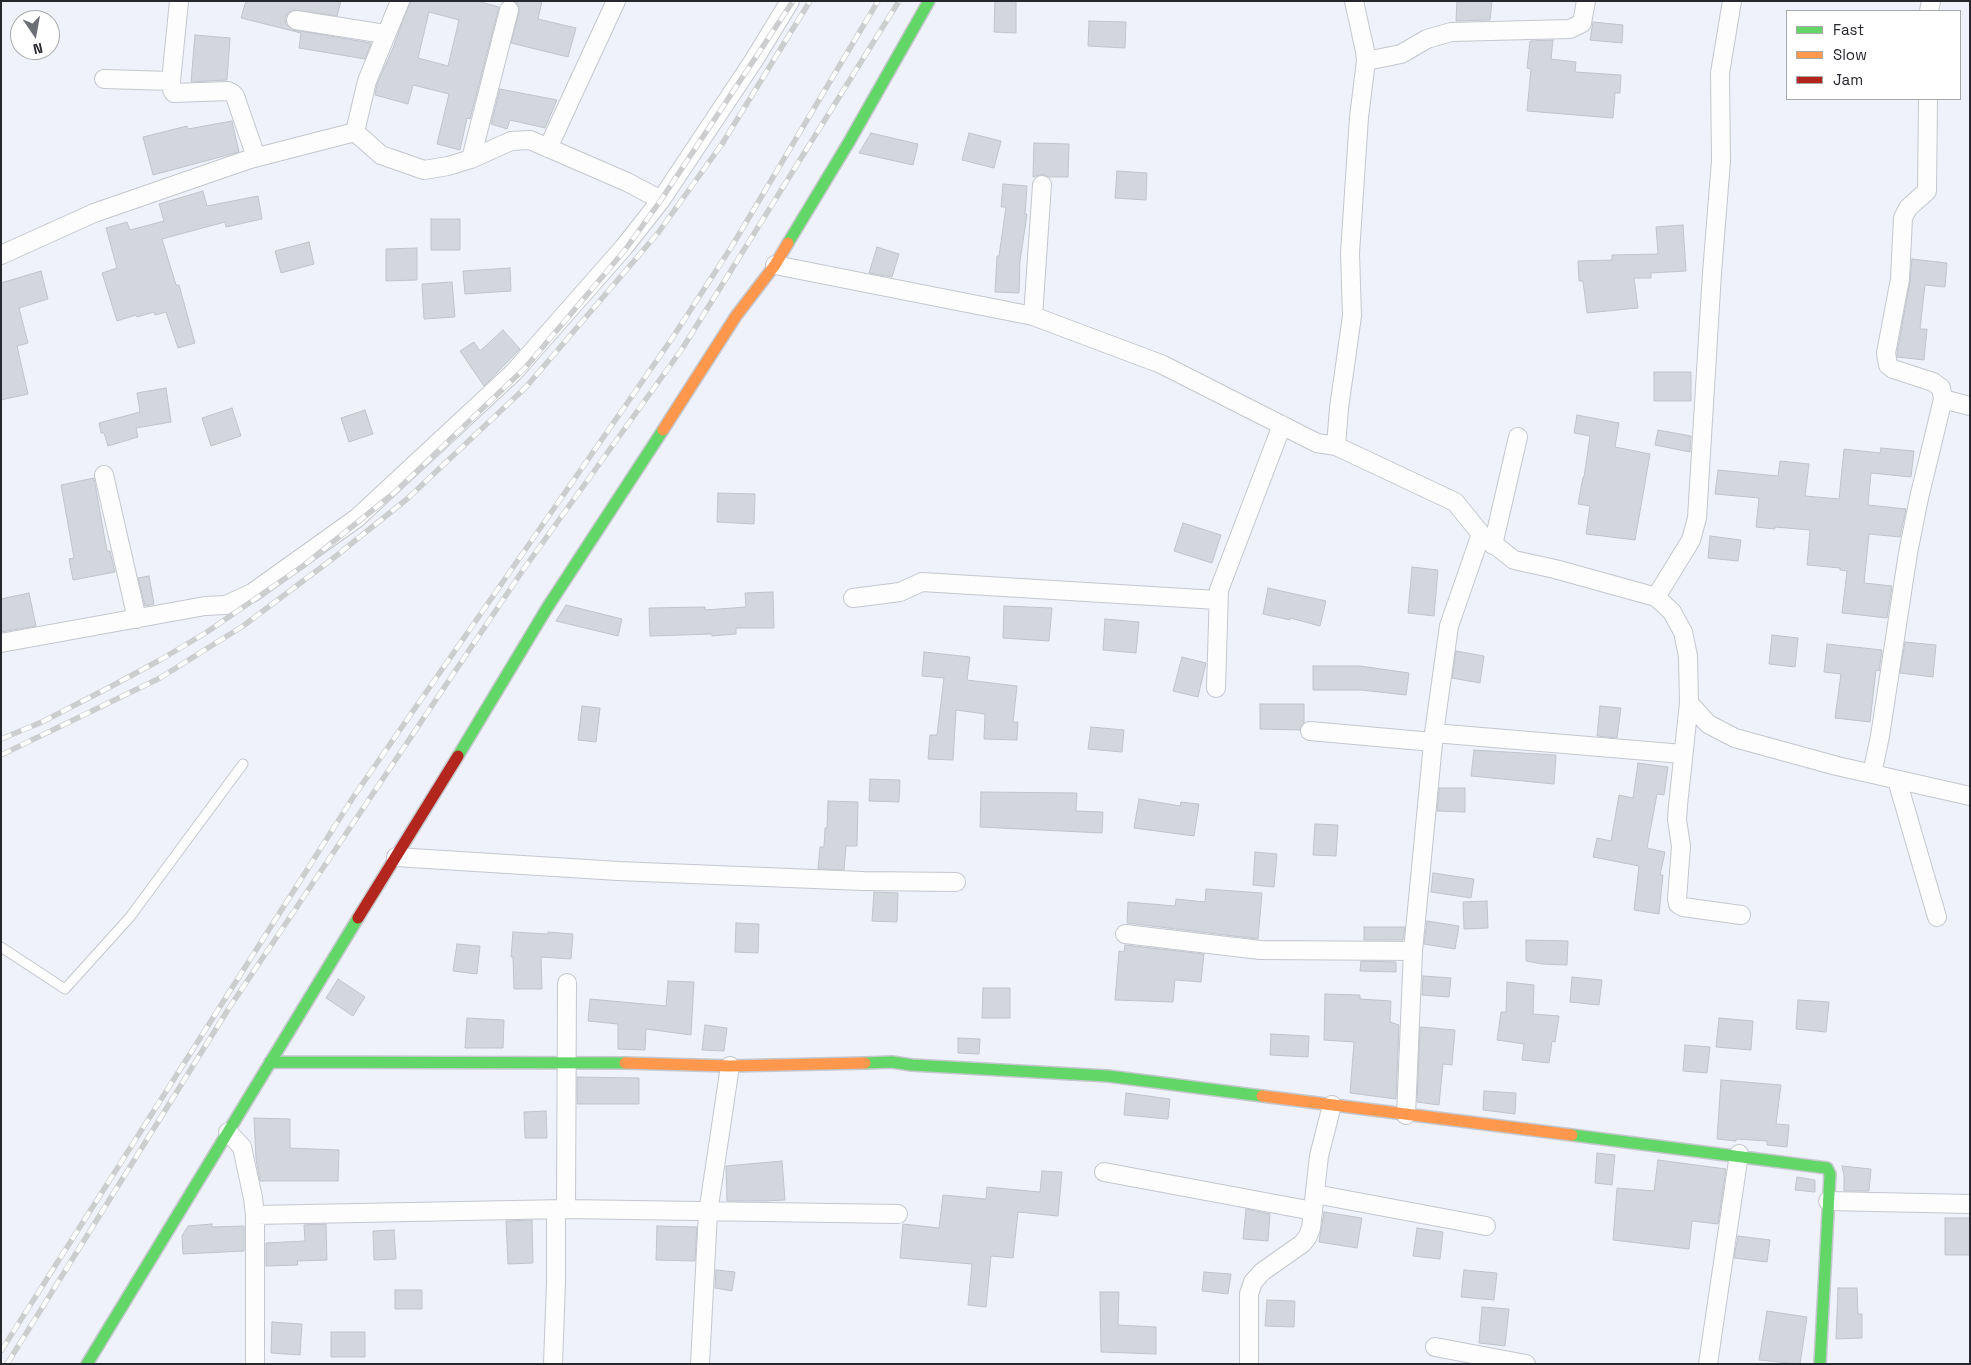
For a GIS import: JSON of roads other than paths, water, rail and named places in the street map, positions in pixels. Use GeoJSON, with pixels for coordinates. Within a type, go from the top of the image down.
{"type":"FeatureCollection","features":[{"type":"Feature","properties":{"kind":"street"},"geometry":{"type":"LineString","coordinates":[[179,1],[171,81],[174,93],[228,91],[232,93],[235,96],[256,157]]}},
{"type":"Feature","properties":{"kind":"street"},"geometry":{"type":"LineString","coordinates":[[356,132],[367,81],[400,1]]}},
{"type":"Feature","properties":{"kind":"street"},"geometry":{"type":"LineString","coordinates":[[548,148],[616,1]]}},
{"type":"Feature","properties":{"kind":"street"},"geometry":{"type":"LineString","coordinates":[[1,643],[205,606],[226,605],[252,593],[357,518],[514,372],[624,247],[661,200],[754,60],[790,1]]}},
{"type":"Feature","properties":{"kind":"street"},"geometry":{"type":"LineString","coordinates":[[87,1364],[503,684],[547,608],[595,537],[736,316],[774,265],[848,142],[929,1]]}},
{"type":"Feature","properties":{"kind":"street"},"geometry":{"type":"LineString","coordinates":[[1336,446],[1339,408],[1352,316],[1350,253],[1359,118],[1366,61],[1354,1]]}},
{"type":"Feature","properties":{"kind":"street"},"geometry":{"type":"LineString","coordinates":[[1366,61],[1401,54],[1427,38],[1451,32],[1570,29],[1582,23],[1586,1]]}},
{"type":"Feature","properties":{"kind":"street"},"geometry":{"type":"LineString","coordinates":[[1656,597],[1691,540],[1697,518],[1721,161],[1720,73],[1732,1]]}},
{"type":"Feature","properties":{"kind":"street"},"geometry":{"type":"LineString","coordinates":[[471,160],[509,10]]}},
{"type":"Feature","properties":{"kind":"street"},"geometry":{"type":"LineString","coordinates":[[296,20],[386,34]]}},
{"type":"Feature","properties":{"kind":"street"},"geometry":{"type":"LineString","coordinates":[[104,79],[171,81]]}},
{"type":"Feature","properties":{"kind":"street"},"geometry":{"type":"LineString","coordinates":[[1872,774],[1880,736],[1908,553],[1919,498],[1943,400],[1941,388],[1933,382],[1893,369],[1888,365],[1886,353],[1900,279],[1903,218],[1908,208],[1927,191],[1928,100]]}},
{"type":"Feature","properties":{"kind":"street"},"geometry":{"type":"LineString","coordinates":[[356,132],[381,155],[424,170],[471,160],[511,140],[530,140],[627,182],[661,200]]}},
{"type":"Feature","properties":{"kind":"street"},"geometry":{"type":"LineString","coordinates":[[1,255],[94,213],[256,157],[356,132]]}},
{"type":"Feature","properties":{"kind":"street"},"geometry":{"type":"LineString","coordinates":[[1033,316],[1042,185]]}},
{"type":"Feature","properties":{"kind":"street"},"geometry":{"type":"LineString","coordinates":[[774,265],[1033,316],[1162,364],[1316,443],[1336,446],[1455,502],[1487,540],[1514,560],[1555,569],[1656,597],[1672,612],[1683,632],[1688,656],[1689,703],[1678,820],[1681,846],[1678,904],[1683,907],[1741,915]]}},
{"type":"Feature","properties":{"kind":"street"},"geometry":{"type":"LineString","coordinates":[[1943,400],[1970,406]]}},
{"type":"Feature","properties":{"kind":"street"},"geometry":{"type":"LineString","coordinates":[[1216,688],[1217,600],[1222,578],[1282,426]]}},
{"type":"Feature","properties":{"kind":"street"},"geometry":{"type":"LineString","coordinates":[[1406,1115],[1413,951],[1434,738],[1449,626],[1487,540],[1518,438]]}},
{"type":"Feature","properties":{"kind":"street"},"geometry":{"type":"LineString","coordinates":[[104,475],[137,619]]}},
{"type":"Feature","properties":{"kind":"street"},"geometry":{"type":"LineString","coordinates":[[852,598],[900,592],[922,582],[1217,600]]}},
{"type":"Feature","properties":{"kind":"street"},"geometry":{"type":"LineString","coordinates":[[1689,703],[1708,724],[1735,738],[1872,774],[1970,796]]}},
{"type":"Feature","properties":{"kind":"street"},"geometry":{"type":"LineString","coordinates":[[1310,731],[1683,754]]}},
{"type":"Feature","properties":{"kind":"street"},"geometry":{"type":"LineString","coordinates":[[1897,780],[1937,917]]}},
{"type":"Feature","properties":{"kind":"street"},"geometry":{"type":"LineString","coordinates":[[396,857],[618,871],[956,882]]}},
{"type":"Feature","properties":{"kind":"street"},"geometry":{"type":"LineString","coordinates":[[1125,934],[1260,950],[1413,951]]}},
{"type":"Feature","properties":{"kind":"street"},"geometry":{"type":"LineString","coordinates":[[553,1364],[567,1062],[568,983]]}},
{"type":"Feature","properties":{"kind":"street"},"geometry":{"type":"LineString","coordinates":[[270,1062],[567,1062],[730,1066],[892,1062],[912,1065],[1108,1076],[1406,1115],[1739,1154],[1827,1168],[1830,1174],[1820,1364]]}},
{"type":"Feature","properties":{"kind":"street"},"geometry":{"type":"LineString","coordinates":[[700,1364],[708,1213],[730,1066]]}},
{"type":"Feature","properties":{"kind":"street"},"geometry":{"type":"LineString","coordinates":[[1249,1364],[1249,1294],[1253,1282],[1262,1272],[1303,1243],[1311,1228],[1319,1156],[1332,1105]]}},
{"type":"Feature","properties":{"kind":"street"},"geometry":{"type":"LineString","coordinates":[[228,1132],[242,1147],[255,1215],[255,1364]]}},
{"type":"Feature","properties":{"kind":"street"},"geometry":{"type":"LineString","coordinates":[[1708,1364],[1739,1154]]}},
{"type":"Feature","properties":{"kind":"street"},"geometry":{"type":"LineString","coordinates":[[1104,1172],[1486,1226]]}},
{"type":"Feature","properties":{"kind":"street"},"geometry":{"type":"LineString","coordinates":[[1828,1201],[1970,1204]]}},
{"type":"Feature","properties":{"kind":"street"},"geometry":{"type":"LineString","coordinates":[[255,1215],[561,1210],[898,1214]]}},
{"type":"Feature","properties":{"kind":"street"},"geometry":{"type":"LineString","coordinates":[[1435,1347],[1526,1364]]}},
{"type":"Feature","properties":{"kind":"lane"},"geometry":{"type":"LineString","coordinates":[[1,947],[65,989],[130,917],[244,764]]}},
{"type":"Feature","properties":{"kind":"railway"},"geometry":{"type":"LineString","coordinates":[[1,739],[42,722],[110,687],[207,632],[303,566],[394,493],[525,368],[625,250],[661,200],[793,1]]}},
{"type":"Feature","properties":{"kind":"railway"},"geometry":{"type":"LineString","coordinates":[[1,755],[160,678],[243,626],[331,560],[407,499],[526,387],[658,233],[722,144],[810,1]]}},
{"type":"Feature","properties":{"kind":"railway"},"geometry":{"type":"LineString","coordinates":[[1,1351],[354,796],[671,340],[732,246],[878,1]]}},
{"type":"Feature","properties":{"kind":"railway"},"geometry":{"type":"LineString","coordinates":[[7,1364],[229,1008],[523,570],[682,349],[899,1]]}}]}
